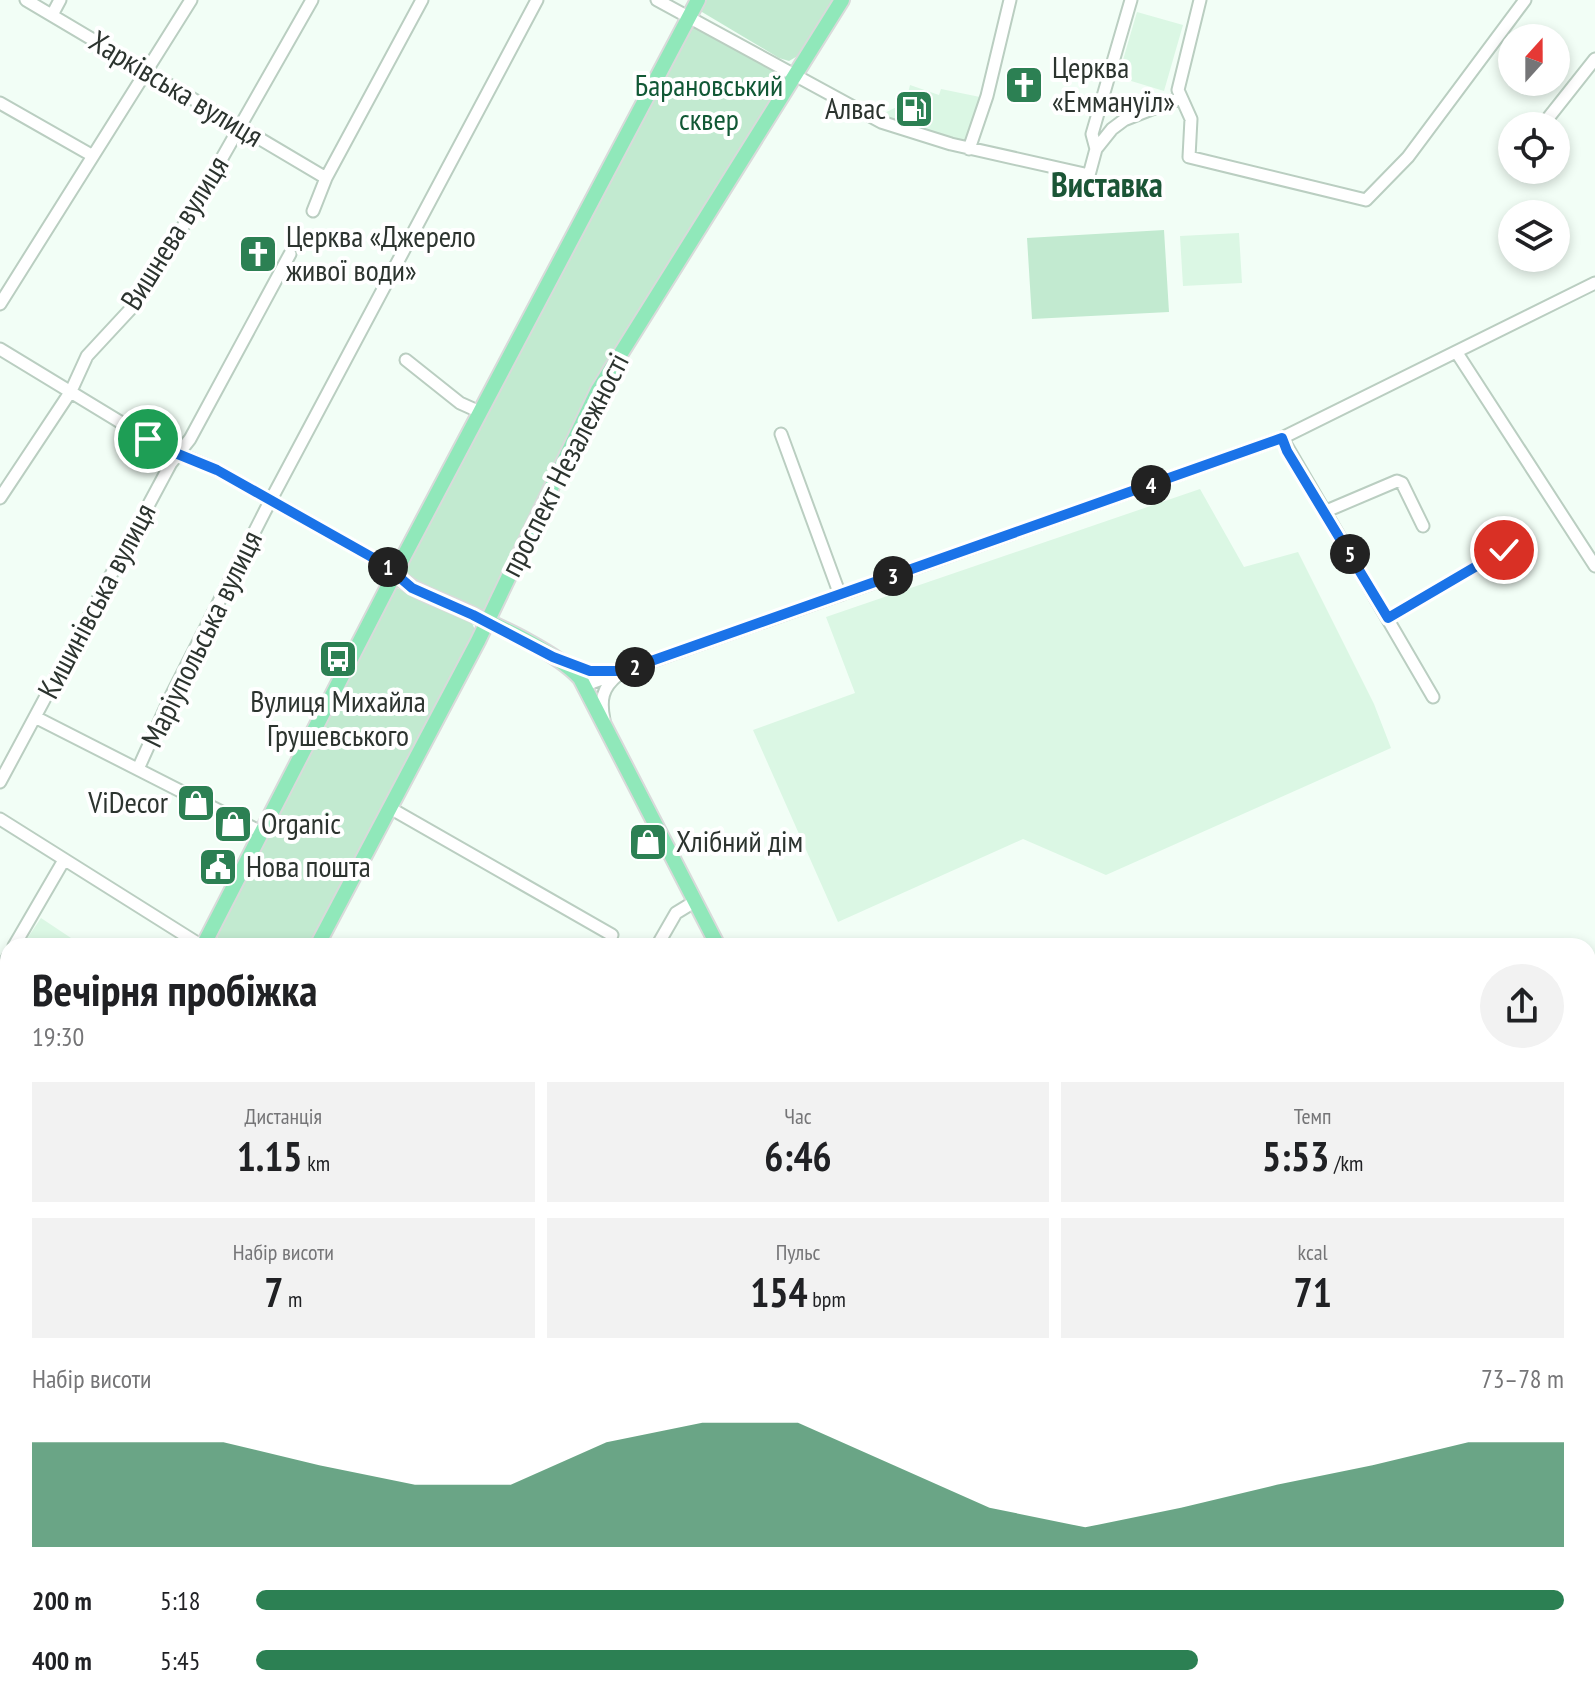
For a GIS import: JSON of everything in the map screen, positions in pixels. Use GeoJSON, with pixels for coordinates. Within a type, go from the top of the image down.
{"type":"FeatureCollection","features":[{"type":"Feature","properties":{"kind":"main road"},"geometry":{"type":"LineString","coordinates":[[206,938],[698,0]]}},
{"type":"Feature","properties":{"kind":"main road","name":"проспект Незалежності"},"geometry":{"type":"LineString","coordinates":[[321,938],[487,622],[603,381],[842,0]]}},
{"type":"Feature","properties":{"kind":"main road"},"geometry":{"type":"LineString","coordinates":[[395,573],[412,588],[487,622],[553,657],[574,672],[585,685],[714,938]]}},
{"type":"Feature","properties":{"kind":"street","name":"Харківська вулиця"},"geometry":{"type":"LineString","coordinates":[[26,0],[326,178]]}},
{"type":"Feature","properties":{"kind":"street"},"geometry":{"type":"LineString","coordinates":[[52,15],[60,0]]}},
{"type":"Feature","properties":{"kind":"street"},"geometry":{"type":"LineString","coordinates":[[0,304],[191,0]]}},
{"type":"Feature","properties":{"kind":"street","name":"Вишнева вулиця"},"geometry":{"type":"LineString","coordinates":[[0,498],[71,391],[87,356],[138,301],[152,281],[312,0]]}},
{"type":"Feature","properties":{"kind":"street"},"geometry":{"type":"LineString","coordinates":[[313,211],[326,178],[422,0]]}},
{"type":"Feature","properties":{"kind":"street","name":"Маріупольська вулиця"},"geometry":{"type":"LineString","coordinates":[[138,769],[170,698],[272,500],[537,0]]}},
{"type":"Feature","properties":{"kind":"street"},"geometry":{"type":"LineString","coordinates":[[657,0],[881,122],[969,149],[1089,175],[1096,149],[1112,129],[1124,120],[1180,98]]}},
{"type":"Feature","properties":{"kind":"street"},"geometry":{"type":"LineString","coordinates":[[969,149],[987,96],[1010,0]]}},
{"type":"Feature","properties":{"kind":"street"},"geometry":{"type":"LineString","coordinates":[[1096,149],[1092,134],[1131,0]]}},
{"type":"Feature","properties":{"kind":"street"},"geometry":{"type":"LineString","coordinates":[[1200,0],[1178,85],[1180,98],[1191,119],[1189,157],[1363,200],[1371,198],[1436,122],[1525,0]]}},
{"type":"Feature","properties":{"kind":"street"},"geometry":{"type":"LineString","coordinates":[[1553,112],[1595,59]]}},
{"type":"Feature","properties":{"kind":"street"},"geometry":{"type":"LineString","coordinates":[[0,103],[93,156]]}},
{"type":"Feature","properties":{"kind":"street","name":"Кишинівська вулиця"},"geometry":{"type":"LineString","coordinates":[[0,782],[290,254]]}},
{"type":"Feature","properties":{"kind":"street"},"geometry":{"type":"LineString","coordinates":[[585,685],[1282,438],[1595,283]]}},
{"type":"Feature","properties":{"kind":"street"},"geometry":{"type":"LineString","coordinates":[[0,349],[148,439],[203,463],[272,500],[395,573]]}},
{"type":"Feature","properties":{"kind":"street"},"geometry":{"type":"LineString","coordinates":[[1457,353],[1594,564]]}},
{"type":"Feature","properties":{"kind":"street"},"geometry":{"type":"LineString","coordinates":[[406,360],[460,403],[480,412]]}},
{"type":"Feature","properties":{"kind":"street"},"geometry":{"type":"LineString","coordinates":[[781,434],[840,595]]}},
{"type":"Feature","properties":{"kind":"street"},"geometry":{"type":"LineString","coordinates":[[1282,438],[1433,697]]}},
{"type":"Feature","properties":{"kind":"street"},"geometry":{"type":"LineString","coordinates":[[1324,512],[1397,481],[1402,483],[1423,526]]}},
{"type":"Feature","properties":{"kind":"street"},"geometry":{"type":"LineString","coordinates":[[1388,618],[1504,550]]}},
{"type":"Feature","properties":{"kind":"street"},"geometry":{"type":"LineString","coordinates":[[553,657],[590,671],[623,671]]}},
{"type":"Feature","properties":{"kind":"street"},"geometry":{"type":"LineString","coordinates":[[605,724],[603,695],[610,682],[623,671]]}},
{"type":"Feature","properties":{"kind":"street"},"geometry":{"type":"LineString","coordinates":[[35,717],[261,832]]}},
{"type":"Feature","properties":{"kind":"street"},"geometry":{"type":"LineString","coordinates":[[390,808],[612,935]]}},
{"type":"Feature","properties":{"kind":"street"},"geometry":{"type":"LineString","coordinates":[[0,819],[189,938]]}},
{"type":"Feature","properties":{"kind":"street"},"geometry":{"type":"LineString","coordinates":[[19,938],[64,860]]}},
{"type":"Feature","properties":{"kind":"street"},"geometry":{"type":"LineString","coordinates":[[662,938],[676,913],[694,902]]}},
{"type":"Feature","properties":{"kind":"shaded area"},"geometry":{"type":"Polygon","coordinates":[[[1137,12],[1183,25],[1164,91],[1118,77],[1137,12]]]}},
{"type":"Feature","properties":{"kind":"shaded area"},"geometry":{"type":"Polygon","coordinates":[[[910,85],[939,95],[941,89],[980,97],[968,144],[878,116],[903,104],[900,98],[908,93],[910,85]]]}},
{"type":"Feature","properties":{"kind":"shaded area","name":"Виставка"},"geometry":{"type":"Polygon","coordinates":[[[1239,233],[1242,283],[1183,286],[1180,236],[1239,233]]]}},
{"type":"Feature","properties":{"kind":"shaded area"},"geometry":{"type":"Polygon","coordinates":[[[1200,489],[1244,567],[1298,552],[1374,704],[1391,748],[1106,875],[1023,839],[838,922],[753,730],[855,693],[826,617],[1200,489]]]}},
{"type":"Feature","properties":{"kind":"shaded area"},"geometry":{"type":"Polygon","coordinates":[[[41,918],[71,938],[27,938],[41,918]]]}},
{"type":"Feature","properties":{"kind":"green space"},"geometry":{"type":"Polygon","coordinates":[[[703,0],[836,0],[801,54],[789,61],[702,12],[703,0]]]}},
{"type":"Feature","properties":{"kind":"green space","name":"Барановський сквер"},"geometry":{"type":"Polygon","coordinates":[[[693,25],[774,68],[782,79],[779,89],[592,387],[487,607],[481,611],[408,579],[404,570],[693,25]]]}},
{"type":"Feature","properties":{"kind":"green space"},"geometry":{"type":"Polygon","coordinates":[[[1164,230],[1169,312],[1032,319],[1027,238],[1164,230]]]}},
{"type":"Feature","properties":{"kind":"green space"},"geometry":{"type":"Polygon","coordinates":[[[397,588],[472,623],[475,630],[314,938],[217,938],[217,933],[392,591],[397,588]]]}},
{"type":"Feature","properties":{"kind":"place","name":"Церква «Еммануїл»"},"geometry":{"type":"Point","coordinates":[1024,85]}},
{"type":"Feature","properties":{"kind":"place","name":"Алвас"},"geometry":{"type":"Point","coordinates":[914,109]}},
{"type":"Feature","properties":{"kind":"place","name":"Церква «Джерело живої води»"},"geometry":{"type":"Point","coordinates":[258,254]}},
{"type":"Feature","properties":{"kind":"place","name":"Вулиця Михайла Грушевського"},"geometry":{"type":"Point","coordinates":[338,659]}},
{"type":"Feature","properties":{"kind":"place","name":"ViDecor"},"geometry":{"type":"Point","coordinates":[196,803]}},
{"type":"Feature","properties":{"kind":"place","name":"Organic"},"geometry":{"type":"Point","coordinates":[233,824]}},
{"type":"Feature","properties":{"kind":"place","name":"Хлібний дім"},"geometry":{"type":"Point","coordinates":[648,842]}},
{"type":"Feature","properties":{"kind":"place","name":"Нова пошта"},"geometry":{"type":"Point","coordinates":[218,867]}},
{"type":"Feature","properties":{"kind":"district","name":"Виставка"},"geometry":{"type":"Point","coordinates":[1107,185]}},
{"type":"Feature","properties":{"kind":"route"},"geometry":{"type":"LineString","coordinates":[[148,439],[217,470],[272,500],[384,564],[412,588],[473,615],[553,657],[598,672],[623,671],[1282,438],[1388,618],[1504,550]]}}]}
